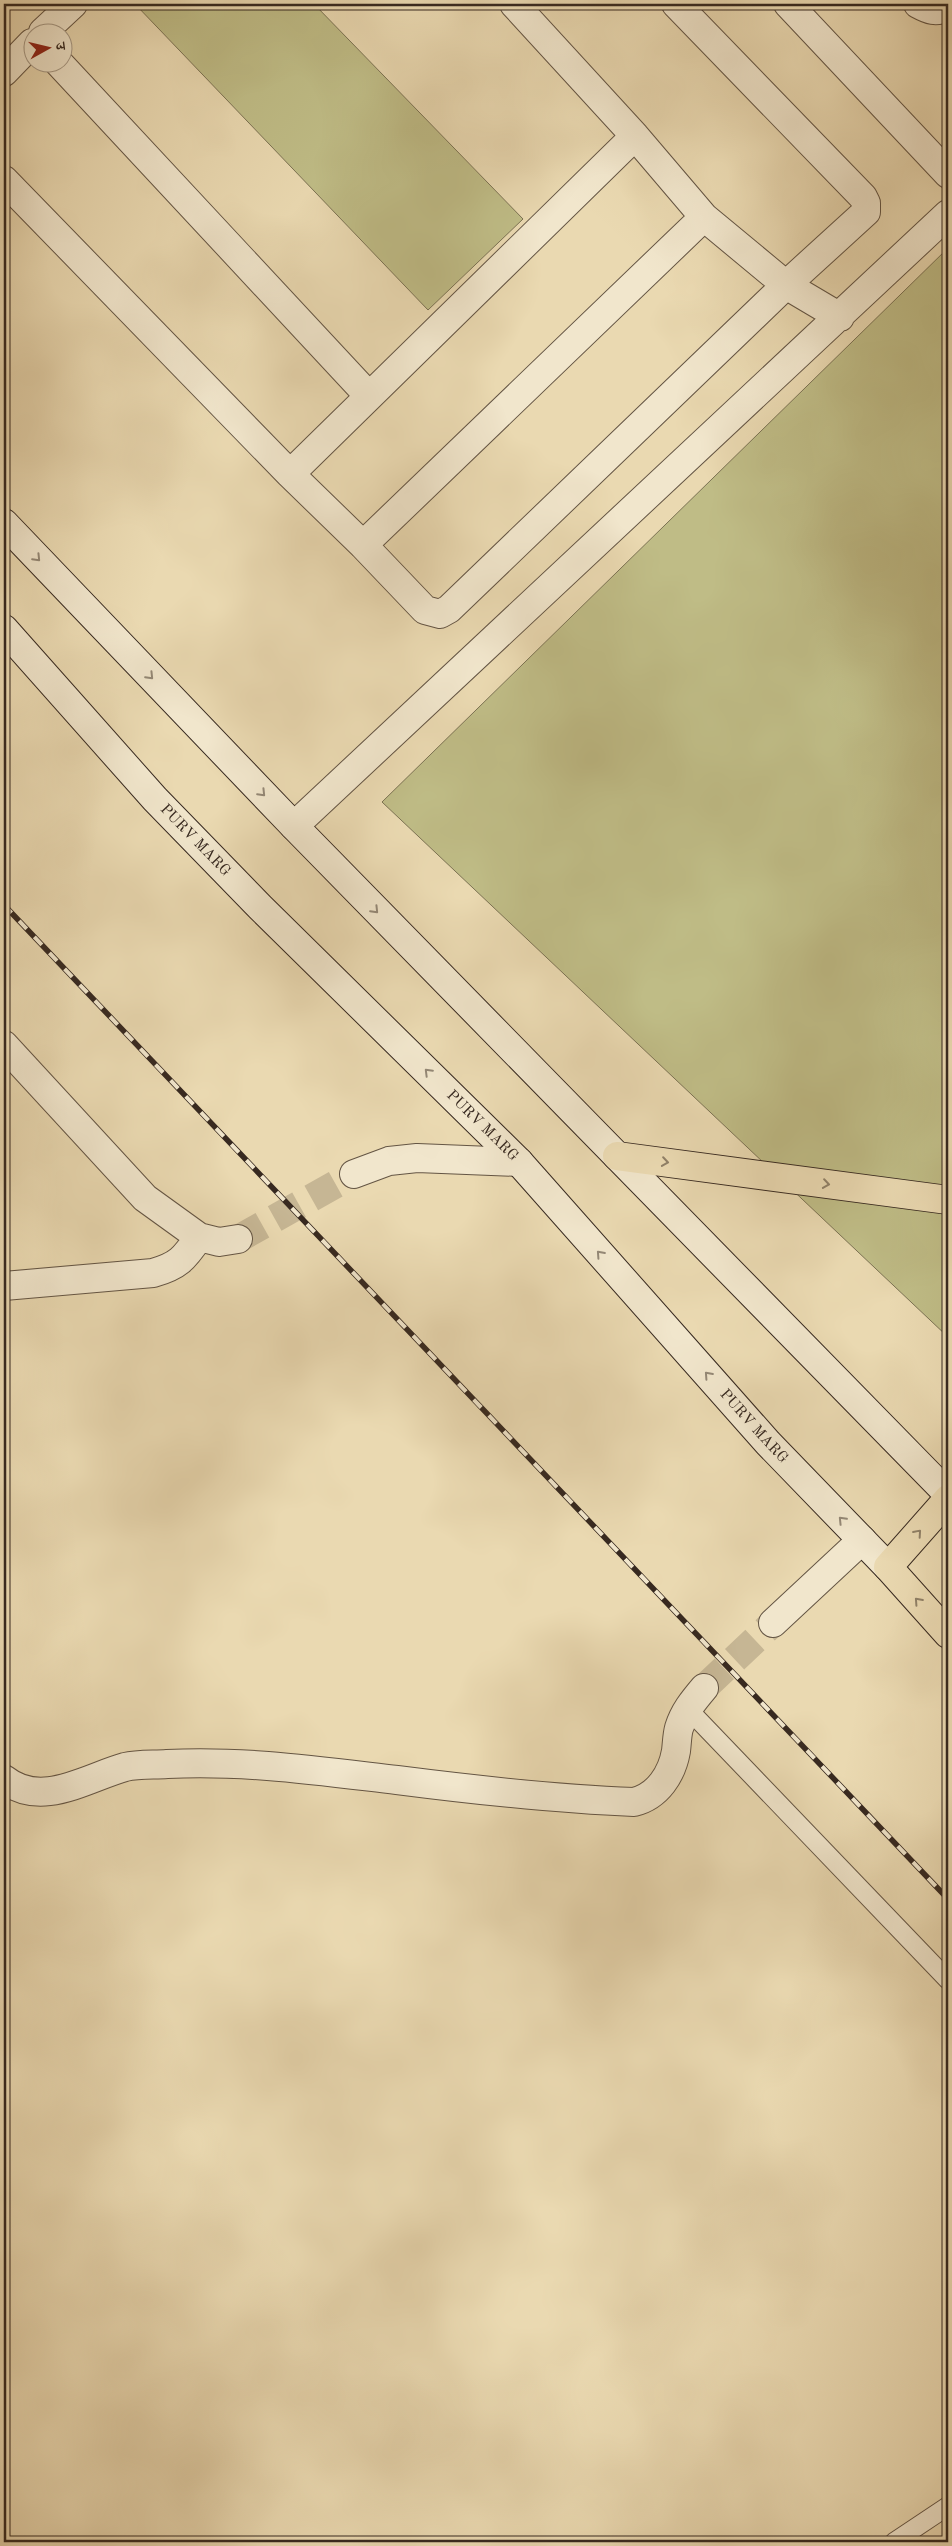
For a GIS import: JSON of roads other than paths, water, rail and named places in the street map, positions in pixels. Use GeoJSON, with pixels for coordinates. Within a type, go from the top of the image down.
{"type":"FeatureCollection","features":[{"type":"Feature","properties":{"kind":"highway"},"geometry":{"type":"LineString","coordinates":[[617,1156],[948,1200]]}},
{"type":"Feature","properties":{"kind":"highway"},"geometry":{"type":"LineString","coordinates":[[888,1567],[948,1499]]}},
{"type":"Feature","properties":{"kind":"highway","name":"PURV MARG"},"geometry":{"type":"LineString","coordinates":[[888,1567],[946,1626]]}},
{"type":"Feature","properties":{"kind":"street"},"geometry":{"type":"LineString","coordinates":[[54,22],[74,4]]}},
{"type":"Feature","properties":{"kind":"street"},"geometry":{"type":"LineString","coordinates":[[514,4],[634,136],[704,217],[786,285],[840,317]]}},
{"type":"Feature","properties":{"kind":"street"},"geometry":{"type":"LineString","coordinates":[[4,180],[425,610],[440,614],[449,608],[786,285],[862,219],[866,212],[866,203],[676,4]]}},
{"type":"Feature","properties":{"kind":"street"},"geometry":{"type":"LineString","coordinates":[[788,4],[948,174]]}},
{"type":"Feature","properties":{"kind":"street"},"geometry":{"type":"LineString","coordinates":[[918,4],[939,12],[948,7]]}},
{"type":"Feature","properties":{"kind":"street"},"geometry":{"type":"LineString","coordinates":[[4,72],[22,53]]}},
{"type":"Feature","properties":{"kind":"street"},"geometry":{"type":"LineString","coordinates":[[67,72],[369,396]]}},
{"type":"Feature","properties":{"kind":"street"},"geometry":{"type":"LineString","coordinates":[[290,474],[634,136]]}},
{"type":"Feature","properties":{"kind":"street"},"geometry":{"type":"LineString","coordinates":[[294,826],[948,214]]}},
{"type":"Feature","properties":{"kind":"street"},"geometry":{"type":"LineString","coordinates":[[363,545],[704,217]]}},
{"type":"Feature","properties":{"kind":"street"},"geometry":{"type":"LineString","coordinates":[[4,523],[294,826],[948,1494]]}},
{"type":"Feature","properties":{"kind":"street","name":"PURV MARG"},"geometry":{"type":"LineString","coordinates":[[4,629],[155,798],[260,907],[518,1162],[768,1443],[888,1567]]}},
{"type":"Feature","properties":{"kind":"street"},"geometry":{"type":"LineString","coordinates":[[4,1045],[145,1198],[199,1237],[219,1242],[238,1239]]}},
{"type":"Feature","properties":{"kind":"street"},"geometry":{"type":"LineString","coordinates":[[354,1174],[388,1161],[417,1158],[518,1162]]}},
{"type":"Feature","properties":{"kind":"street"},"geometry":{"type":"LineString","coordinates":[[4,1286],[153,1273],[171,1268],[180,1262],[199,1237]]}},
{"type":"Feature","properties":{"kind":"street"},"geometry":{"type":"LineString","coordinates":[[773,1624],[862,1540]]}},
{"type":"Feature","properties":{"kind":"street"},"geometry":{"type":"LineString","coordinates":[[4,1779],[21,1790],[44,1792],[66,1788],[126,1767],[220,1764],[316,1770],[416,1782],[634,1802],[645,1799],[663,1783],[671,1769],[678,1730],[695,1698]]}},
{"type":"Feature","properties":{"kind":"lane"},"geometry":{"type":"LineString","coordinates":[[695,1698],[948,1980]]}},
{"type":"Feature","properties":{"kind":"lane"},"geometry":{"type":"LineString","coordinates":[[894,2542],[948,2506]]}},
{"type":"Feature","properties":{"kind":"tunnel"},"geometry":{"type":"LineString","coordinates":[[238,1239],[354,1174]]}},
{"type":"Feature","properties":{"kind":"tunnel"},"geometry":{"type":"LineString","coordinates":[[704,1688],[773,1623]]}},
{"type":"Feature","properties":{"kind":"railway"},"geometry":{"type":"LineString","coordinates":[[4,905],[948,1899]]}}]}
